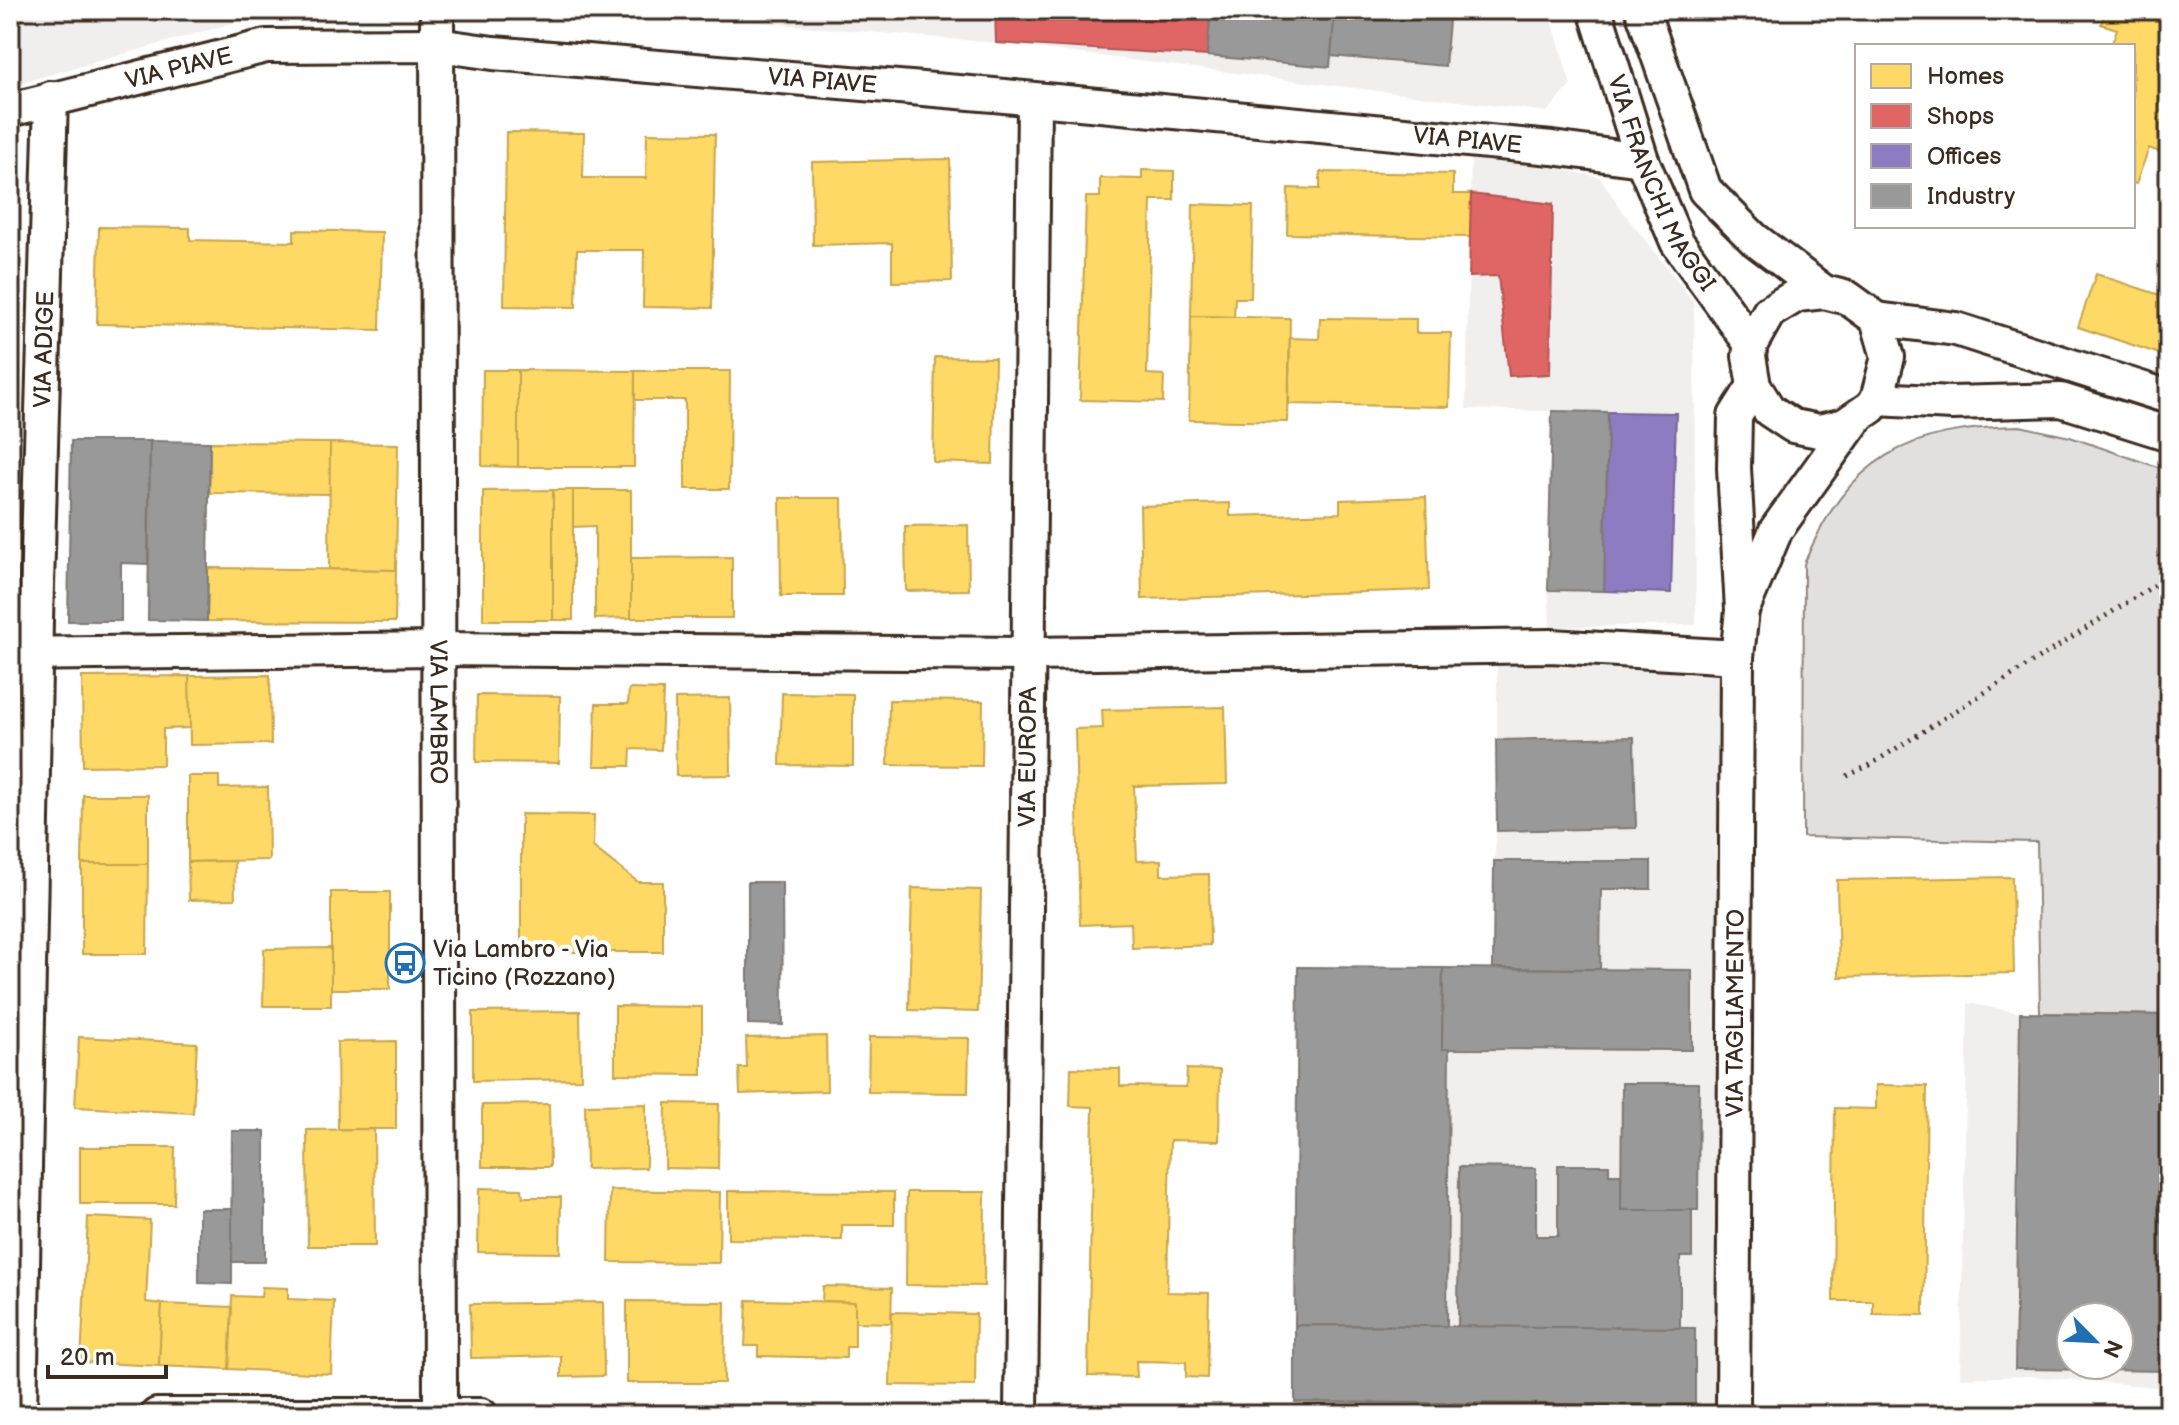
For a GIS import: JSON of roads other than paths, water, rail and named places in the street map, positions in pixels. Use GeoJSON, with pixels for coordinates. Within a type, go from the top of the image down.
{"type":"FeatureCollection","features":[{"type":"Feature","properties":{"kind":"street","name":"VIA LAMBRO"},"geometry":{"type":"LineString","coordinates":[[437,10],[440,1414]]}},
{"type":"Feature","properties":{"kind":"street","name":"VIA FRANCHI MAGGI"},"geometry":{"type":"LineString","coordinates":[[1595,10],[1642,160],[1677,242],[1751,344]]}},
{"type":"Feature","properties":{"kind":"street","name":"VIA FRANCHI MAGGI"},"geometry":{"type":"LineString","coordinates":[[1642,10],[1705,190],[1754,239],[1824,292]]}},
{"type":"Feature","properties":{"kind":"street","name":"VIA PIAVE"},"geometry":{"type":"LineString","coordinates":[[10,110],[266,46],[437,45],[493,53],[1552,148],[1642,160]]}},
{"type":"Feature","properties":{"kind":"street","name":"VIA ADIGE"},"geometry":{"type":"LineString","coordinates":[[20,1415],[23,654],[51,98]]}},
{"type":"Feature","properties":{"kind":"street","name":"VIA EUROPA"},"geometry":{"type":"LineString","coordinates":[[1021,1415],[1034,100]]}},
{"type":"Feature","properties":{"kind":"street"},"geometry":{"type":"LineString","coordinates":[[1877,319],[1888,357],[1877,399],[1854,421],[1819,431],[1793,426],[1769,410],[1749,371],[1751,344],[1769,312],[1797,295],[1824,292],[1848,298],[1877,319],[1956,329],[2169,397]]}},
{"type":"Feature","properties":{"kind":"street","name":"VIA TAGLIAMENTO"},"geometry":{"type":"LineString","coordinates":[[1733,1415],[1737,657],[1742,610],[1734,468],[1735,416],[1754,386]]}},
{"type":"Feature","properties":{"kind":"street"},"geometry":{"type":"LineString","coordinates":[[1877,399],[1952,403],[2061,400],[2169,434]]}},
{"type":"Feature","properties":{"kind":"street","name":"VIA TAGLIAMENTO"},"geometry":{"type":"LineString","coordinates":[[1742,610],[1776,530],[1854,421]]}},
{"type":"Feature","properties":{"kind":"street"},"geometry":{"type":"LineString","coordinates":[[23,654],[439,649],[1030,654],[1551,646],[1737,657]]}},
{"type":"Feature","properties":{"kind":"street"},"geometry":{"type":"LineString","coordinates":[[10,1410],[20,1415]]}},
{"type":"Feature","properties":{"kind":"street"},"geometry":{"type":"LineString","coordinates":[[157,1415],[481,1415]]}},
{"type":"Feature","properties":{"kind":"place","name":"Via Lambro - Via Ticino (Rozzano)"},"geometry":{"type":"Point","coordinates":[405,963]}}]}
